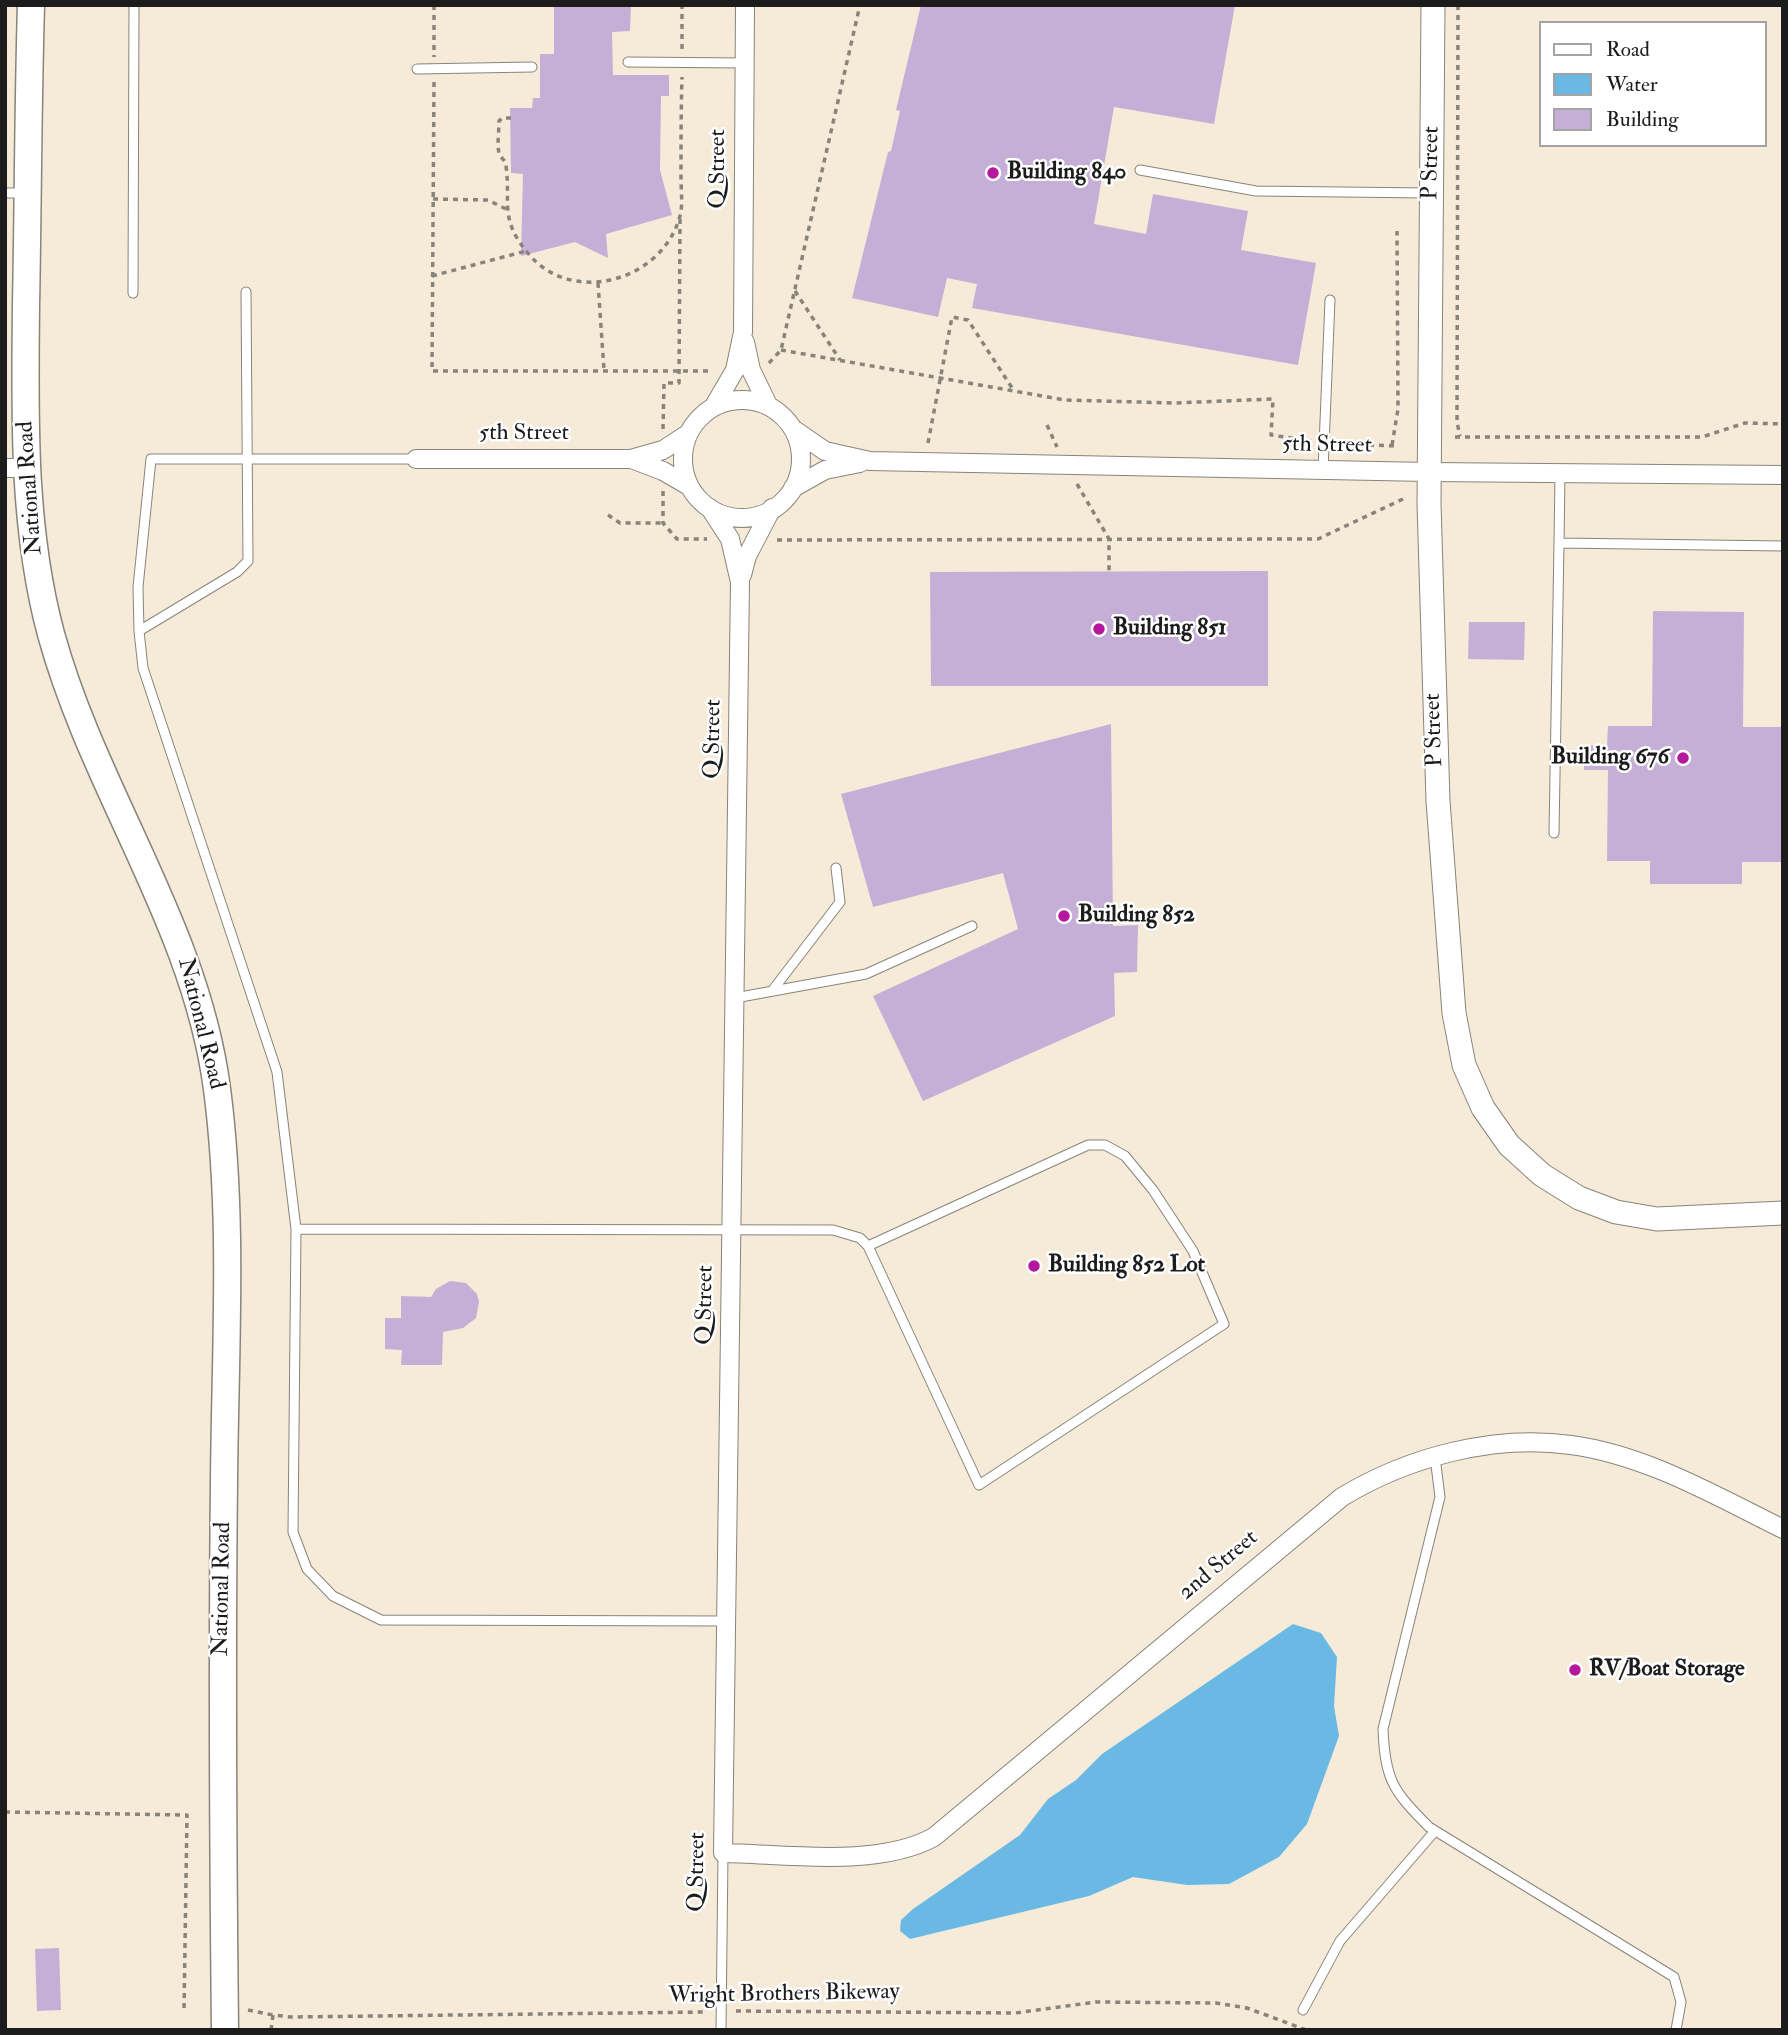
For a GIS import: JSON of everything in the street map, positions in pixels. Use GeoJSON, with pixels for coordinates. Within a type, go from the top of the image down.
{"type":"FeatureCollection","features":[{"type":"Feature","properties":{"kind":"main road","name":"National Road"},"geometry":{"type":"LineString","coordinates":[[31,5],[17,193],[16,468],[41,590],[69,692],[84,733],[191,972],[217,1088],[226,1232],[222,1690],[225,2030]]}},
{"type":"Feature","properties":{"kind":"street","name":"Q Street"},"geometry":{"type":"LineString","coordinates":[[745,5],[743,332],[751,370],[768,405]]}},
{"type":"Feature","properties":{"kind":"street","name":"P Street"},"geometry":{"type":"LineString","coordinates":[[1433,5],[1428,472],[1437,801],[1454,1013],[1460,1052],[1472,1086],[1494,1127],[1509,1145],[1542,1175],[1579,1198],[1616,1212],[1657,1219],[1783,1213]]}},
{"type":"Feature","properties":{"kind":"street","name":"Q Street"},"geometry":{"type":"LineString","coordinates":[[714,406],[734,370],[743,332]]}},
{"type":"Feature","properties":{"kind":"street"},"geometry":{"type":"LineString","coordinates":[[739,399],[768,405],[793,429],[803,454],[802,467],[793,488],[772,508],[748,517],[723,515],[709,508],[689,486],[682,459],[689,433],[714,406],[739,399]]}},
{"type":"Feature","properties":{"kind":"street","name":"5th Street"},"geometry":{"type":"LineString","coordinates":[[793,429],[825,451],[870,461],[1428,472],[1783,475]]}},
{"type":"Feature","properties":{"kind":"street","name":"5th Street"},"geometry":{"type":"LineString","coordinates":[[416,459],[631,459],[663,450],[689,433]]}},
{"type":"Feature","properties":{"kind":"street","name":"5th Street"},"geometry":{"type":"LineString","coordinates":[[631,459],[663,471],[689,486]]}},
{"type":"Feature","properties":{"kind":"street","name":"5th Street"},"geometry":{"type":"LineString","coordinates":[[793,488],[825,470],[870,461]]}},
{"type":"Feature","properties":{"kind":"street","name":"Q Street"},"geometry":{"type":"LineString","coordinates":[[709,508],[730,539],[740,582],[723,1853]]}},
{"type":"Feature","properties":{"kind":"street","name":"Q Street"},"geometry":{"type":"LineString","coordinates":[[740,582],[747,555],[772,508]]}},
{"type":"Feature","properties":{"kind":"street","name":"2nd Street"},"geometry":{"type":"LineString","coordinates":[[723,1853],[860,1856],[905,1850],[934,1838],[1342,1497],[1370,1480],[1435,1457],[1514,1443],[1573,1445],[1658,1470],[1783,1529]]}},
{"type":"Feature","properties":{"kind":"lane"},"geometry":{"type":"LineString","coordinates":[[133,293],[134,5]]}},
{"type":"Feature","properties":{"kind":"lane"},"geometry":{"type":"LineString","coordinates":[[628,62],[744,62]]}},
{"type":"Feature","properties":{"kind":"lane"},"geometry":{"type":"LineString","coordinates":[[417,69],[532,67]]}},
{"type":"Feature","properties":{"kind":"lane"},"geometry":{"type":"LineString","coordinates":[[1140,170],[1256,191],[1431,193]]}},
{"type":"Feature","properties":{"kind":"lane"},"geometry":{"type":"LineString","coordinates":[[139,631],[237,572],[248,561],[246,292]]}},
{"type":"Feature","properties":{"kind":"lane"},"geometry":{"type":"LineString","coordinates":[[1323,470],[1329,300]]}},
{"type":"Feature","properties":{"kind":"lane"},"geometry":{"type":"LineString","coordinates":[[416,459],[151,459],[138,587],[143,668],[277,1072],[296,1229],[293,1532],[307,1569],[333,1596],[381,1619],[726,1621]]}},
{"type":"Feature","properties":{"kind":"lane"},"geometry":{"type":"LineString","coordinates":[[1554,832],[1560,473]]}},
{"type":"Feature","properties":{"kind":"lane"},"geometry":{"type":"LineString","coordinates":[[1559,543],[1783,546]]}},
{"type":"Feature","properties":{"kind":"lane"},"geometry":{"type":"LineString","coordinates":[[772,990],[840,902],[836,868]]}},
{"type":"Feature","properties":{"kind":"lane"},"geometry":{"type":"LineString","coordinates":[[735,998],[866,974],[972,926]]}},
{"type":"Feature","properties":{"kind":"lane"},"geometry":{"type":"LineString","coordinates":[[296,1229],[731,1228],[833,1230],[860,1238],[868,1245],[979,1485],[1224,1324],[1193,1251],[1153,1190],[1125,1156],[1105,1145],[1088,1145],[868,1245]]}},
{"type":"Feature","properties":{"kind":"lane"},"geometry":{"type":"LineString","coordinates":[[1435,1457],[1440,1497],[1383,1729],[1385,1767],[1404,1802],[1435,1831],[1674,1977],[1681,2002],[1676,2030]]}},
{"type":"Feature","properties":{"kind":"lane"},"geometry":{"type":"LineString","coordinates":[[1303,2010],[1340,1941],[1435,1831]]}},
{"type":"Feature","properties":{"kind":"lane","name":"Q Street"},"geometry":{"type":"LineString","coordinates":[[720,2030],[723,1853]]}},
{"type":"Feature","properties":{"kind":"path"},"geometry":{"type":"LineString","coordinates":[[433,5],[432,370],[718,371]]}},
{"type":"Feature","properties":{"kind":"path"},"geometry":{"type":"LineString","coordinates":[[663,438],[664,383],[679,383],[682,5]]}},
{"type":"Feature","properties":{"kind":"path"},"geometry":{"type":"LineString","coordinates":[[765,368],[780,350],[860,5]]}},
{"type":"Feature","properties":{"kind":"path"},"geometry":{"type":"LineString","coordinates":[[1458,5],[1458,436],[1702,437],[1745,424],[1783,424]]}},
{"type":"Feature","properties":{"kind":"path"},"geometry":{"type":"LineString","coordinates":[[511,118],[502,118],[499,121],[499,152],[506,165],[506,209],[526,251],[558,275],[598,283],[626,276],[645,266],[664,244],[680,216]]}},
{"type":"Feature","properties":{"kind":"path"},"geometry":{"type":"LineString","coordinates":[[433,199],[488,200],[506,209]]}},
{"type":"Feature","properties":{"kind":"path"},"geometry":{"type":"LineString","coordinates":[[1392,445],[1398,409],[1397,231]]}},
{"type":"Feature","properties":{"kind":"path"},"geometry":{"type":"LineString","coordinates":[[432,276],[526,251]]}},
{"type":"Feature","properties":{"kind":"path"},"geometry":{"type":"LineString","coordinates":[[598,283],[604,370]]}},
{"type":"Feature","properties":{"kind":"path"},"geometry":{"type":"LineString","coordinates":[[794,290],[840,360]]}},
{"type":"Feature","properties":{"kind":"path"},"geometry":{"type":"LineString","coordinates":[[925,463],[952,317],[968,320],[1014,391]]}},
{"type":"Feature","properties":{"kind":"path"},"geometry":{"type":"LineString","coordinates":[[780,350],[1065,400],[1174,403],[1273,400],[1271,435],[1322,443],[1399,446]]}},
{"type":"Feature","properties":{"kind":"path"},"geometry":{"type":"LineString","coordinates":[[663,485],[663,523],[677,539],[712,539]]}},
{"type":"Feature","properties":{"kind":"path"},"geometry":{"type":"LineString","coordinates":[[776,540],[1318,539],[1403,499]]}},
{"type":"Feature","properties":{"kind":"path"},"geometry":{"type":"LineString","coordinates":[[608,515],[620,523],[663,523]]}},
{"type":"Feature","properties":{"kind":"path"},"geometry":{"type":"LineString","coordinates":[[1109,539],[1110,572]]}},
{"type":"Feature","properties":{"kind":"path"},"geometry":{"type":"LineString","coordinates":[[5,1812],[187,1815],[184,2010]]}},
{"type":"Feature","properties":{"kind":"path","name":"Wright Brothers Bikeway"},"geometry":{"type":"LineString","coordinates":[[246,2010],[273,2015],[1015,2013],[1096,2001],[1216,2003],[1247,2008],[1307,2030]]}},
{"type":"Feature","properties":{"kind":"path"},"geometry":{"type":"LineString","coordinates":[[271,2030],[273,2015]]}},
{"type":"Feature","properties":{"kind":"water"},"geometry":{"type":"Polygon","coordinates":[[[1293,1624],[1321,1633],[1337,1657],[1334,1706],[1339,1736],[1307,1824],[1279,1857],[1229,1884],[1187,1885],[1133,1877],[1089,1896],[910,1939],[900,1931],[901,1920],[913,1909],[1020,1835],[1048,1799],[1076,1780],[1102,1754],[1293,1624]]]}},
{"type":"Feature","properties":{"kind":"building"},"geometry":{"type":"Polygon","coordinates":[[[554,5],[631,5],[630,31],[612,32],[613,75],[669,75],[669,96],[661,96],[660,170],[672,215],[606,234],[608,258],[575,242],[521,256],[523,174],[511,173],[510,108],[532,108],[533,98],[540,98],[540,54],[554,54],[554,5]]]}},
{"type":"Feature","properties":{"kind":"building","name":"Building 840"},"geometry":{"type":"Polygon","coordinates":[[[921,5],[1235,5],[1214,124],[1114,107],[1094,224],[1146,234],[1153,194],[1248,211],[1241,250],[1316,263],[1298,365],[972,308],[977,284],[947,278],[938,317],[852,298],[888,152],[891,151],[900,111],[896,110],[921,5]]]}},
{"type":"Feature","properties":{"kind":"building","name":"Building 851"},"geometry":{"type":"Polygon","coordinates":[[[1268,571],[1268,686],[931,686],[930,572],[1268,571]]]}},
{"type":"Feature","properties":{"kind":"building","name":"Building 676"},"geometry":{"type":"Polygon","coordinates":[[[1653,611],[1744,612],[1743,727],[1783,727],[1783,862],[1742,862],[1742,884],[1650,884],[1650,861],[1607,861],[1608,770],[1584,770],[1584,745],[1607,746],[1608,726],[1652,726],[1653,611]]]}},
{"type":"Feature","properties":{"kind":"building"},"geometry":{"type":"Polygon","coordinates":[[[1469,622],[1525,622],[1524,660],[1468,659],[1469,622]]]}},
{"type":"Feature","properties":{"kind":"building","name":"Building 852"},"geometry":{"type":"Polygon","coordinates":[[[1111,724],[1113,926],[1138,925],[1137,972],[1114,973],[1115,1016],[923,1101],[873,996],[1018,929],[1003,873],[873,907],[841,794],[1111,724]]]}},
{"type":"Feature","properties":{"kind":"building"},"geometry":{"type":"Polygon","coordinates":[[[450,1281],[466,1283],[477,1294],[479,1302],[476,1318],[463,1328],[443,1332],[442,1365],[401,1365],[402,1350],[385,1349],[385,1318],[401,1318],[401,1296],[431,1297],[436,1289],[450,1281]]]}},
{"type":"Feature","properties":{"kind":"building"},"geometry":{"type":"Polygon","coordinates":[[[59,1948],[61,2010],[37,2011],[35,1949],[59,1948]]]}},
{"type":"Feature","properties":{"kind":"place","name":"Building 840"},"geometry":{"type":"Point","coordinates":[993,173]}},
{"type":"Feature","properties":{"kind":"place","name":"Building 851"},"geometry":{"type":"Point","coordinates":[1099,629]}},
{"type":"Feature","properties":{"kind":"place","name":"Building 676"},"geometry":{"type":"Point","coordinates":[1683,758]}},
{"type":"Feature","properties":{"kind":"place","name":"Building 852"},"geometry":{"type":"Point","coordinates":[1064,916]}},
{"type":"Feature","properties":{"kind":"place","name":"Building 852 Lot"},"geometry":{"type":"Point","coordinates":[1034,1266]}},
{"type":"Feature","properties":{"kind":"place","name":"RV/Boat Storage"},"geometry":{"type":"Point","coordinates":[1575,1670]}}]}
